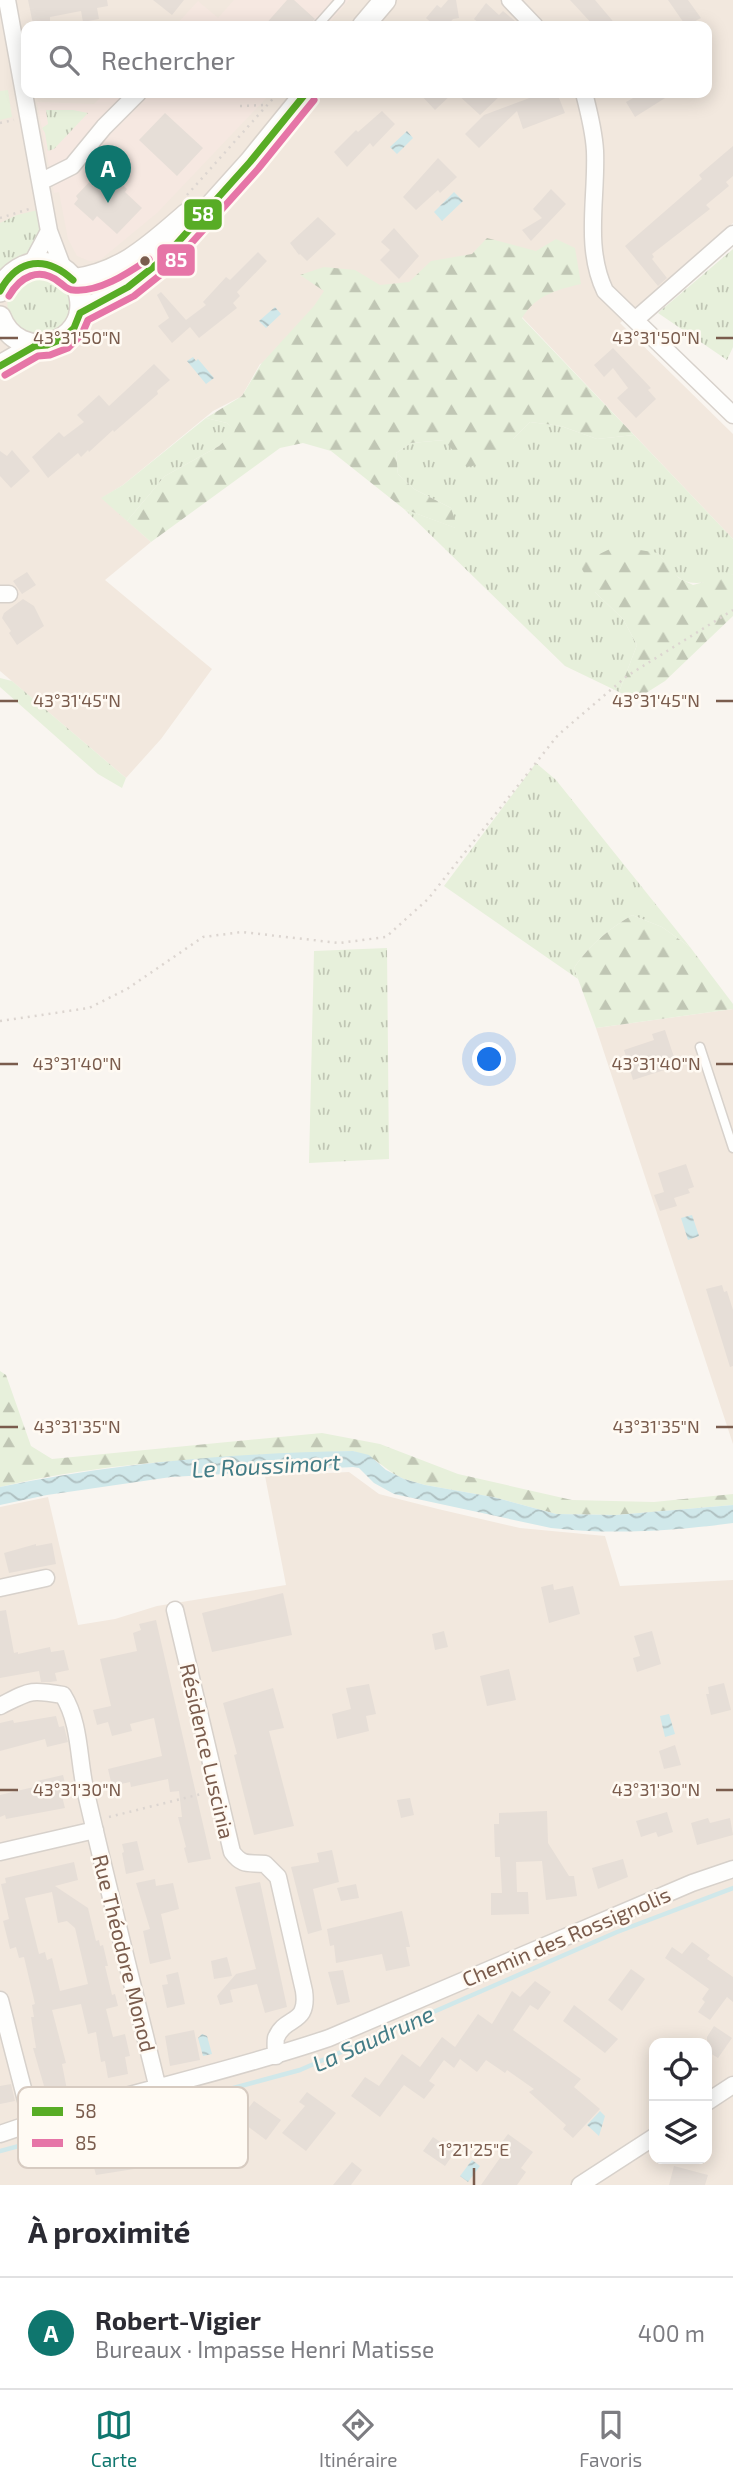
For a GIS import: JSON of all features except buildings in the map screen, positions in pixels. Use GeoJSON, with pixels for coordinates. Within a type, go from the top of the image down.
{"type":"FeatureCollection","features":[{"type":"Feature","properties":{"kind":"main road"},"geometry":{"type":"LineString","coordinates":[[367,21],[386,0]]}},
{"type":"Feature","properties":{"kind":"main road"},"geometry":{"type":"LineString","coordinates":[[80,313],[128,287],[162,260],[250,162],[302,98]]}},
{"type":"Feature","properties":{"kind":"main road"},"geometry":{"type":"LineString","coordinates":[[0,291],[14,271],[32,263],[52,264],[69,275],[96,277],[122,265],[155,242],[250,162]]}},
{"type":"Feature","properties":{"kind":"main road"},"geometry":{"type":"LineString","coordinates":[[0,366],[36,346],[62,339],[74,328],[80,313],[80,296],[69,275]]}},
{"type":"Feature","properties":{"kind":"main road"},"geometry":{"type":"LineString","coordinates":[[1,322],[16,338],[36,346]]}},
{"type":"Feature","properties":{"kind":"street"},"geometry":{"type":"LineString","coordinates":[[7,0],[21,72]]}},
{"type":"Feature","properties":{"kind":"street"},"geometry":{"type":"LineString","coordinates":[[510,0],[530,21]]}},
{"type":"Feature","properties":{"kind":"street"},"geometry":{"type":"LineString","coordinates":[[26,98],[49,231],[69,275]]}},
{"type":"Feature","properties":{"kind":"street"},"geometry":{"type":"LineString","coordinates":[[42,181],[72,166],[104,127],[133,98]]}},
{"type":"Feature","properties":{"kind":"street"},"geometry":{"type":"LineString","coordinates":[[585,98],[595,149],[593,254],[597,274],[605,291],[733,415]]}},
{"type":"Feature","properties":{"kind":"street"},"geometry":{"type":"LineString","coordinates":[[32,263],[49,231]]}},
{"type":"Feature","properties":{"kind":"street"},"geometry":{"type":"LineString","coordinates":[[635,320],[733,234]]}},
{"type":"Feature","properties":{"kind":"street"},"geometry":{"type":"LineString","coordinates":[[0,1588],[46,1578]]}},
{"type":"Feature","properties":{"kind":"street","name":"Résidence Luscinia"},"geometry":{"type":"LineString","coordinates":[[175,1610],[232,1852],[244,1864],[265,1864],[278,1877],[304,1990],[306,2004],[298,2019],[284,2028],[276,2039],[276,2056]]}},
{"type":"Feature","properties":{"kind":"street"},"geometry":{"type":"LineString","coordinates":[[0,1706],[27,1692],[63,1695],[74,1717],[82,1780],[93,1826]]}},
{"type":"Feature","properties":{"kind":"street","name":"Rue Théodore Monod"},"geometry":{"type":"LineString","coordinates":[[0,1852],[93,1826],[158,2087]]}},
{"type":"Feature","properties":{"kind":"street","name":"Chemin des Rossignolis"},"geometry":{"type":"LineString","coordinates":[[165,2087],[329,2038],[692,1883],[733,1869]]}},
{"type":"Feature","properties":{"kind":"street"},"geometry":{"type":"LineString","coordinates":[[0,2000],[23,2087]]}},
{"type":"Feature","properties":{"kind":"street"},"geometry":{"type":"LineString","coordinates":[[709,2101],[733,2085]]}},
{"type":"Feature","properties":{"kind":"street","name":"Chemin des Rossignolis"},"geometry":{"type":"LineString","coordinates":[[0,2134],[18,2127]]}},
{"type":"Feature","properties":{"kind":"street"},"geometry":{"type":"LineString","coordinates":[[580,2185],[649,2140]]}},
{"type":"Feature","properties":{"kind":"lane"},"geometry":{"type":"LineString","coordinates":[[321,21],[340,0]]}},
{"type":"Feature","properties":{"kind":"lane"},"geometry":{"type":"LineString","coordinates":[[700,1047],[733,1148]]}},
{"type":"Feature","properties":{"kind":"path"},"geometry":{"type":"LineString","coordinates":[[181,202],[187,192],[273,98]]}},
{"type":"Feature","properties":{"kind":"path"},"geometry":{"type":"LineString","coordinates":[[240,106],[267,105]]}},
{"type":"Feature","properties":{"kind":"path"},"geometry":{"type":"LineString","coordinates":[[0,123],[17,118]]}},
{"type":"Feature","properties":{"kind":"path"},"geometry":{"type":"LineString","coordinates":[[0,1021],[89,1008],[127,989],[203,936],[242,932],[339,943],[386,936],[428,899],[558,735],[628,676],[733,610]]}},
{"type":"Feature","properties":{"kind":"path"},"geometry":{"type":"LineString","coordinates":[[93,1826],[217,1790]]}},
{"type":"Feature","properties":{"kind":"shaded area"},"geometry":{"type":"Polygon","coordinates":[[[0,0],[733,0],[733,223],[620,323],[733,434],[733,539],[505,299],[260,364],[242,396],[213,411],[123,485],[102,498],[151,542],[105,580],[212,669],[161,739],[126,778],[0,671],[0,0]]]}},
{"type":"Feature","properties":{"kind":"shaded area"},"geometry":{"type":"Polygon","coordinates":[[[234,0],[349,0],[331,21],[180,21],[198,1],[218,18],[234,0]]]}},
{"type":"Feature","properties":{"kind":"shaded area"},"geometry":{"type":"Polygon","coordinates":[[[100,98],[266,98],[157,213],[100,260],[89,261],[77,256],[68,239],[59,192],[54,193],[37,102],[94,104],[100,98]]]}},
{"type":"Feature","properties":{"kind":"shaded area"},"geometry":{"type":"Polygon","coordinates":[[[733,1009],[733,1444],[596,1028],[733,1009]]]}},
{"type":"Feature","properties":{"kind":"shaded area"},"geometry":{"type":"Polygon","coordinates":[[[349,1472],[379,1494],[438,1509],[520,1528],[605,1536],[620,1586],[733,1580],[733,2185],[0,2185],[0,1507],[48,1497],[78,1625],[115,1619],[157,1606],[286,1585],[265,1476],[349,1472]]]}},
{"type":"Feature","properties":{"kind":"green space"},"geometry":{"type":"Polygon","coordinates":[[[8,90],[12,117],[0,120],[0,91],[8,90]]]}},
{"type":"Feature","properties":{"kind":"green space"},"geometry":{"type":"Polygon","coordinates":[[[46,110],[88,113],[54,149],[48,151],[42,128],[48,124],[46,110]]]}},
{"type":"Feature","properties":{"kind":"green space"},"geometry":{"type":"Polygon","coordinates":[[[38,210],[41,231],[39,241],[30,251],[0,272],[0,223],[38,210]]]}},
{"type":"Feature","properties":{"kind":"green space"},"geometry":{"type":"Polygon","coordinates":[[[487,238],[536,251],[556,239],[575,248],[581,284],[555,291],[540,299],[522,318],[634,435],[597,439],[561,426],[530,422],[513,439],[503,460],[467,467],[444,440],[411,443],[396,453],[398,474],[414,489],[451,508],[458,529],[404,509],[331,451],[303,443],[280,448],[151,542],[127,521],[165,476],[219,446],[235,431],[227,423],[206,418],[242,396],[261,364],[314,306],[324,291],[300,275],[324,267],[355,270],[380,285],[409,282],[431,261],[472,254],[487,238]]]}},
{"type":"Feature","properties":{"kind":"green space"},"geometry":{"type":"Polygon","coordinates":[[[733,249],[733,347],[727,360],[658,313],[733,249]]]}},
{"type":"Feature","properties":{"kind":"green space"},"geometry":{"type":"Polygon","coordinates":[[[31,272],[58,277],[67,285],[73,312],[57,332],[30,335],[18,328],[10,317],[7,303],[11,290],[31,272]]]}},
{"type":"Feature","properties":{"kind":"green space"},"geometry":{"type":"Polygon","coordinates":[[[206,418],[227,423],[236,431],[219,446],[165,476],[127,521],[101,498],[123,485],[206,418]]]}},
{"type":"Feature","properties":{"kind":"green space"},"geometry":{"type":"Polygon","coordinates":[[[530,422],[561,426],[597,439],[634,435],[733,539],[733,574],[725,578],[701,583],[686,581],[675,574],[658,553],[595,592],[623,619],[637,645],[619,692],[565,666],[404,509],[456,528],[451,508],[414,489],[398,474],[396,453],[411,443],[513,439],[530,422]]]}},
{"type":"Feature","properties":{"kind":"green space"},"geometry":{"type":"Polygon","coordinates":[[[616,546],[658,553],[679,578],[693,585],[733,574],[733,616],[665,681],[635,700],[619,692],[637,645],[623,619],[595,592],[579,564],[616,546]]]}},
{"type":"Feature","properties":{"kind":"green space"},"geometry":{"type":"Polygon","coordinates":[[[0,678],[12,681],[126,778],[122,788],[98,774],[0,687],[0,678]]]}},
{"type":"Feature","properties":{"kind":"green space"},"geometry":{"type":"Polygon","coordinates":[[[536,763],[556,780],[690,947],[662,927],[632,915],[607,932],[587,951],[574,968],[578,979],[444,886],[536,763]]]}},
{"type":"Feature","properties":{"kind":"green space"},"geometry":{"type":"Polygon","coordinates":[[[632,915],[662,927],[690,947],[733,1004],[733,1009],[596,1028],[574,968],[600,938],[632,915]]]}},
{"type":"Feature","properties":{"kind":"green space"},"geometry":{"type":"Polygon","coordinates":[[[387,948],[389,1159],[309,1163],[314,951],[387,948]]]}},
{"type":"Feature","properties":{"kind":"green space"},"geometry":{"type":"Polygon","coordinates":[[[0,1371],[6,1375],[31,1446],[52,1459],[322,1433],[380,1444],[458,1474],[572,1500],[654,1502],[733,1494],[733,1505],[616,1515],[556,1514],[493,1497],[404,1479],[375,1460],[353,1451],[131,1465],[87,1470],[0,1487],[0,1371]]]}},
{"type":"Feature","properties":{"kind":"water"},"geometry":{"type":"Polygon","coordinates":[[[407,131],[413,138],[397,154],[390,147],[407,131]]]}},
{"type":"Feature","properties":{"kind":"water"},"geometry":{"type":"Polygon","coordinates":[[[454,192],[463,201],[442,221],[434,212],[454,192]]]}},
{"type":"Feature","properties":{"kind":"water"},"geometry":{"type":"Polygon","coordinates":[[[275,307],[281,314],[266,328],[259,321],[275,307]]]}},
{"type":"Feature","properties":{"kind":"water"},"geometry":{"type":"Polygon","coordinates":[[[193,357],[196,361],[198,359],[214,378],[206,384],[187,361],[193,357]]]}},
{"type":"Feature","properties":{"kind":"water"},"geometry":{"type":"Polygon","coordinates":[[[692,1215],[699,1236],[688,1240],[681,1218],[692,1215]]]}},
{"type":"Feature","properties":{"kind":"water","name":"Le Roussimort"},"geometry":{"type":"Polygon","coordinates":[[[353,1451],[369,1455],[386,1470],[404,1479],[493,1497],[556,1514],[616,1515],[733,1505],[733,1523],[642,1531],[551,1528],[394,1494],[374,1483],[359,1468],[353,1467],[171,1477],[47,1495],[0,1505],[0,1487],[87,1472],[220,1457],[353,1451]]]}},
{"type":"Feature","properties":{"kind":"water"},"geometry":{"type":"Polygon","coordinates":[[[669,1714],[675,1734],[665,1737],[660,1716],[669,1714]]]}},
{"type":"Feature","properties":{"kind":"water"},"geometry":{"type":"Polygon","coordinates":[[[202,2034],[207,2036],[212,2054],[203,2056],[198,2038],[202,2034]]]}},
{"type":"Feature","properties":{"kind":"water"},"geometry":{"type":"Polygon","coordinates":[[[600,2111],[605,2116],[599,2136],[587,2125],[600,2111]]]}},
{"type":"Feature","properties":{"kind":"water"},"geometry":{"type":"Polygon","coordinates":[[[472,2160],[480,2166],[468,2182],[460,2176],[472,2160]]]}},
{"type":"Feature","properties":{"kind":"waterway","name":"La Saudrune"},"geometry":{"type":"LineString","coordinates":[[237,2087],[300,2070],[617,1932],[733,1888]]}},
{"type":"Feature","properties":{"kind":"waterway","name":"La Saudrune"},"geometry":{"type":"LineString","coordinates":[[0,2151],[18,2146]]}},
{"type":"Feature","properties":{"kind":"transit line","name":"58"},"geometry":{"type":"LineString","coordinates":[[80,313],[128,287],[162,260],[250,162],[302,98]]}},
{"type":"Feature","properties":{"kind":"transit line","name":"85"},"geometry":{"type":"LineString","coordinates":[[5,375],[38,356],[50,355],[68,348],[82,334],[88,320],[134,296],[169,268],[258,169],[314,100]]}},
{"type":"Feature","properties":{"kind":"transit line","name":"85"},"geometry":{"type":"LineString","coordinates":[[9,296],[24,279],[37,274],[52,277],[71,290],[83,290],[113,281],[149,259]]}},
{"type":"Feature","properties":{"kind":"transit line","name":"58"},"geometry":{"type":"LineString","coordinates":[[0,291],[15,272],[33,264],[53,267],[73,280]]}},
{"type":"Feature","properties":{"kind":"transit line","name":"58"},"geometry":{"type":"LineString","coordinates":[[0,366],[35,346],[62,339],[74,328],[80,313]]}},
{"type":"Feature","properties":{"kind":"place","name":"Robert-Vigier"},"geometry":{"type":"Point","coordinates":[108,203]}}]}
